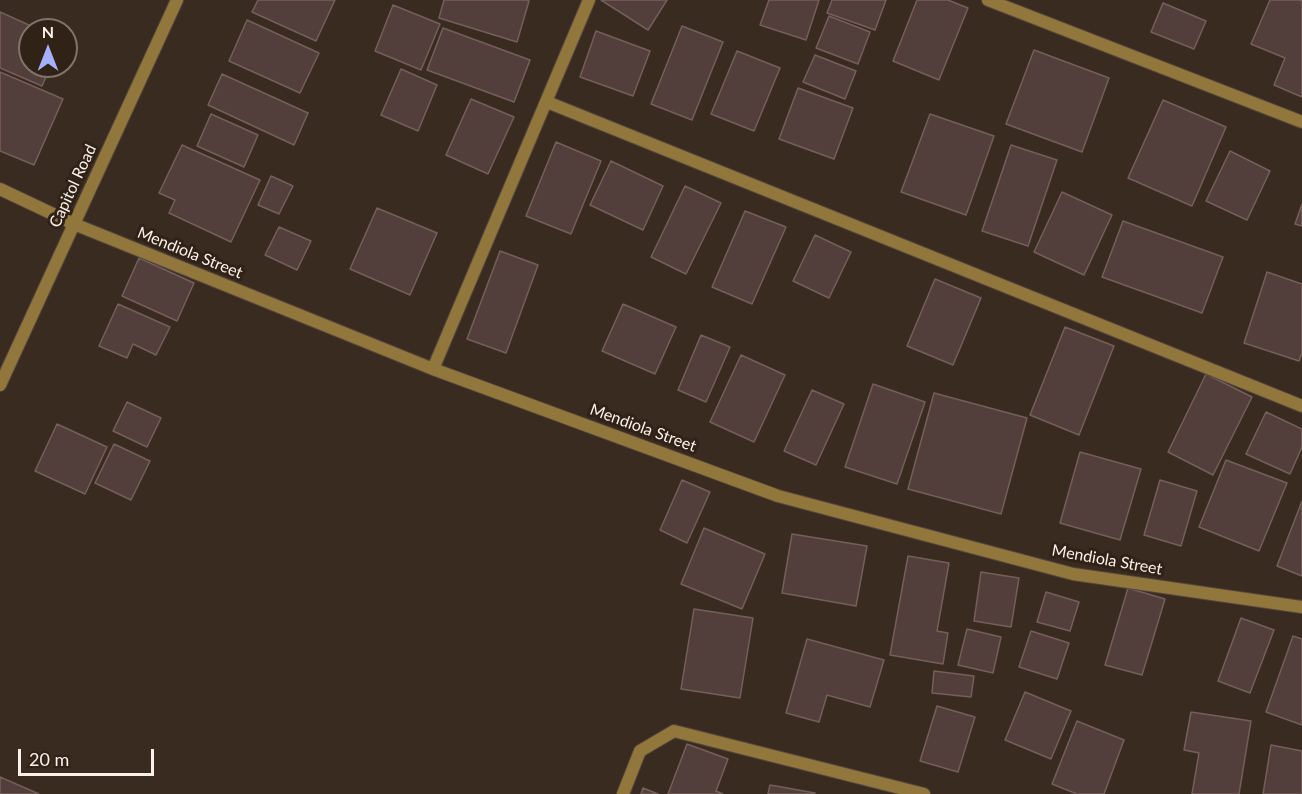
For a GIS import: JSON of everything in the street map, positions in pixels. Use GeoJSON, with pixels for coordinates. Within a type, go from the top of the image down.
{"type":"FeatureCollection","features":[{"type":"Feature","properties":{"kind":"street","name":"Capitol Road"},"geometry":{"type":"LineString","coordinates":[[0,386],[177,0]]}},
{"type":"Feature","properties":{"kind":"street"},"geometry":{"type":"LineString","coordinates":[[433,369],[590,0]]}},
{"type":"Feature","properties":{"kind":"street"},"geometry":{"type":"LineString","coordinates":[[988,0],[1302,123]]}},
{"type":"Feature","properties":{"kind":"street"},"geometry":{"type":"LineString","coordinates":[[547,102],[1302,406]]}},
{"type":"Feature","properties":{"kind":"street","name":"Mendiola Street"},"geometry":{"type":"LineString","coordinates":[[0,189],[74,224],[433,369],[778,496],[1073,574],[1302,607]]}},
{"type":"Feature","properties":{"kind":"street"},"geometry":{"type":"LineString","coordinates":[[623,794],[640,751],[674,730],[924,794]]}},
{"type":"Feature","properties":{"kind":"building"},"geometry":{"type":"Polygon","coordinates":[[[258,0],[335,0],[316,41],[252,12],[258,0]]]}},
{"type":"Feature","properties":{"kind":"building"},"geometry":{"type":"Polygon","coordinates":[[[444,0],[529,1],[517,42],[439,18],[444,0]]]}},
{"type":"Feature","properties":{"kind":"building"},"geometry":{"type":"Polygon","coordinates":[[[601,0],[667,0],[648,30],[601,0]]]}},
{"type":"Feature","properties":{"kind":"building"},"geometry":{"type":"Polygon","coordinates":[[[769,0],[819,0],[806,40],[760,25],[769,0]]]}},
{"type":"Feature","properties":{"kind":"building"},"geometry":{"type":"Polygon","coordinates":[[[832,0],[886,0],[875,30],[827,13],[832,0]]]}},
{"type":"Feature","properties":{"kind":"building"},"geometry":{"type":"Polygon","coordinates":[[[917,0],[948,0],[968,8],[939,80],[893,61],[917,0]]]}},
{"type":"Feature","properties":{"kind":"building"},"geometry":{"type":"Polygon","coordinates":[[[1270,0],[1302,1],[1302,97],[1274,85],[1285,58],[1251,44],[1270,0]]]}},
{"type":"Feature","properties":{"kind":"building"},"geometry":{"type":"Polygon","coordinates":[[[1163,3],[1206,21],[1194,49],[1151,32],[1163,3]]]}},
{"type":"Feature","properties":{"kind":"building"},"geometry":{"type":"Polygon","coordinates":[[[393,5],[440,24],[421,70],[375,51],[393,5]]]}},
{"type":"Feature","properties":{"kind":"building"},"geometry":{"type":"Polygon","coordinates":[[[0,12],[18,20],[18,76],[0,68],[0,12]]]}},
{"type":"Feature","properties":{"kind":"building"},"geometry":{"type":"Polygon","coordinates":[[[829,16],[870,32],[858,64],[816,48],[829,16]]]}},
{"type":"Feature","properties":{"kind":"building"},"geometry":{"type":"Polygon","coordinates":[[[247,20],[319,53],[300,93],[229,61],[247,20]]]}},
{"type":"Feature","properties":{"kind":"building"},"geometry":{"type":"Polygon","coordinates":[[[682,26],[723,42],[692,120],[651,104],[682,26]]]}},
{"type":"Feature","properties":{"kind":"building"},"geometry":{"type":"Polygon","coordinates":[[[443,28],[530,60],[514,102],[427,70],[443,28]]]}},
{"type":"Feature","properties":{"kind":"building"},"geometry":{"type":"Polygon","coordinates":[[[596,31],[650,51],[633,96],[580,77],[596,31]]]}},
{"type":"Feature","properties":{"kind":"building"},"geometry":{"type":"Polygon","coordinates":[[[1034,50],[1109,78],[1082,152],[1006,124],[1034,50]]]}},
{"type":"Feature","properties":{"kind":"building"},"geometry":{"type":"Polygon","coordinates":[[[737,51],[780,68],[754,131],[711,114],[737,51]]]}},
{"type":"Feature","properties":{"kind":"building"},"geometry":{"type":"Polygon","coordinates":[[[815,55],[856,71],[845,99],[803,82],[815,55]]]}},
{"type":"Feature","properties":{"kind":"building"},"geometry":{"type":"Polygon","coordinates":[[[401,69],[437,85],[418,131],[381,115],[401,69]]]}},
{"type":"Feature","properties":{"kind":"building"},"geometry":{"type":"Polygon","coordinates":[[[0,72],[63,99],[34,165],[0,151],[0,72]]]}},
{"type":"Feature","properties":{"kind":"building"},"geometry":{"type":"Polygon","coordinates":[[[222,74],[308,113],[294,145],[208,105],[222,74]]]}},
{"type":"Feature","properties":{"kind":"building"},"geometry":{"type":"Polygon","coordinates":[[[23,78],[46,78],[42,86],[23,78]]]}},
{"type":"Feature","properties":{"kind":"building"},"geometry":{"type":"Polygon","coordinates":[[[798,88],[853,108],[834,159],[779,139],[798,88]]]}},
{"type":"Feature","properties":{"kind":"building"},"geometry":{"type":"Polygon","coordinates":[[[471,99],[514,117],[488,174],[446,155],[471,99]]]}},
{"type":"Feature","properties":{"kind":"building"},"geometry":{"type":"Polygon","coordinates":[[[1163,100],[1226,127],[1192,206],[1128,178],[1163,100]]]}},
{"type":"Feature","properties":{"kind":"building"},"geometry":{"type":"Polygon","coordinates":[[[211,114],[258,135],[244,167],[197,146],[211,114]]]}},
{"type":"Feature","properties":{"kind":"building"},"geometry":{"type":"Polygon","coordinates":[[[930,114],[994,136],[966,215],[901,192],[930,114]]]}},
{"type":"Feature","properties":{"kind":"building"},"geometry":{"type":"Polygon","coordinates":[[[556,142],[601,161],[571,234],[526,216],[556,142]]]}},
{"type":"Feature","properties":{"kind":"building"},"geometry":{"type":"Polygon","coordinates":[[[182,145],[260,180],[231,242],[169,213],[175,200],[159,193],[182,145]]]}},
{"type":"Feature","properties":{"kind":"building"},"geometry":{"type":"Polygon","coordinates":[[[1011,145],[1057,160],[1028,246],[982,231],[1011,145]]]}},
{"type":"Feature","properties":{"kind":"building"},"geometry":{"type":"Polygon","coordinates":[[[1230,151],[1270,171],[1247,220],[1206,201],[1230,151]]]}},
{"type":"Feature","properties":{"kind":"building"},"geometry":{"type":"Polygon","coordinates":[[[611,161],[663,186],[643,230],[590,205],[611,161]]]}},
{"type":"Feature","properties":{"kind":"building"},"geometry":{"type":"Polygon","coordinates":[[[271,176],[293,186],[279,214],[258,205],[271,176]]]}},
{"type":"Feature","properties":{"kind":"building"},"geometry":{"type":"Polygon","coordinates":[[[685,186],[721,203],[686,274],[651,257],[685,186]]]}},
{"type":"Feature","properties":{"kind":"building"},"geometry":{"type":"Polygon","coordinates":[[[1062,192],[1112,215],[1084,275],[1034,252],[1062,192]]]}},
{"type":"Feature","properties":{"kind":"building"},"geometry":{"type":"Polygon","coordinates":[[[1302,204],[1302,226],[1295,224],[1302,204]]]}},
{"type":"Feature","properties":{"kind":"building"},"geometry":{"type":"Polygon","coordinates":[[[377,208],[437,233],[410,295],[350,269],[377,208]]]}},
{"type":"Feature","properties":{"kind":"building"},"geometry":{"type":"Polygon","coordinates":[[[745,211],[786,227],[752,304],[712,287],[745,211]]]}},
{"type":"Feature","properties":{"kind":"building"},"geometry":{"type":"Polygon","coordinates":[[[1123,221],[1223,257],[1202,313],[1102,277],[1123,221]]]}},
{"type":"Feature","properties":{"kind":"building"},"geometry":{"type":"Polygon","coordinates":[[[279,227],[311,241],[297,270],[265,255],[279,227]]]}},
{"type":"Feature","properties":{"kind":"building"},"geometry":{"type":"Polygon","coordinates":[[[815,235],[851,252],[829,298],[793,281],[815,235]]]}},
{"type":"Feature","properties":{"kind":"building"},"geometry":{"type":"Polygon","coordinates":[[[500,251],[538,265],[506,353],[467,339],[500,251]]]}},
{"type":"Feature","properties":{"kind":"building"},"geometry":{"type":"Polygon","coordinates":[[[139,258],[194,283],[177,321],[122,296],[139,258]]]}},
{"type":"Feature","properties":{"kind":"building"},"geometry":{"type":"Polygon","coordinates":[[[1267,272],[1302,284],[1302,353],[1299,361],[1244,343],[1267,272]]]}},
{"type":"Feature","properties":{"kind":"building"},"geometry":{"type":"Polygon","coordinates":[[[935,279],[981,298],[953,365],[907,346],[935,279]]]}},
{"type":"Feature","properties":{"kind":"building"},"geometry":{"type":"Polygon","coordinates":[[[118,304],[170,327],[156,355],[133,344],[127,358],[99,346],[118,304]]]}},
{"type":"Feature","properties":{"kind":"building"},"geometry":{"type":"Polygon","coordinates":[[[623,304],[676,327],[655,374],[602,351],[623,304]]]}},
{"type":"Feature","properties":{"kind":"building"},"geometry":{"type":"Polygon","coordinates":[[[1065,327],[1114,346],[1079,435],[1030,415],[1065,327]]]}},
{"type":"Feature","properties":{"kind":"building"},"geometry":{"type":"Polygon","coordinates":[[[701,335],[730,347],[706,402],[678,390],[701,335]]]}},
{"type":"Feature","properties":{"kind":"building"},"geometry":{"type":"Polygon","coordinates":[[[741,355],[785,375],[754,442],[710,422],[741,355]]]}},
{"type":"Feature","properties":{"kind":"building"},"geometry":{"type":"Polygon","coordinates":[[[1206,374],[1252,397],[1213,475],[1168,452],[1206,374]]]}},
{"type":"Feature","properties":{"kind":"building"},"geometry":{"type":"Polygon","coordinates":[[[873,384],[925,402],[897,484],[845,467],[873,384]]]}},
{"type":"Feature","properties":{"kind":"building"},"geometry":{"type":"Polygon","coordinates":[[[812,390],[844,404],[816,465],[784,451],[812,390]]]}},
{"type":"Feature","properties":{"kind":"building"},"geometry":{"type":"Polygon","coordinates":[[[934,393],[1027,418],[1001,514],[908,489],[934,393]]]}},
{"type":"Feature","properties":{"kind":"building"},"geometry":{"type":"Polygon","coordinates":[[[127,402],[161,418],[147,447],[113,431],[127,402]]]}},
{"type":"Feature","properties":{"kind":"building"},"geometry":{"type":"Polygon","coordinates":[[[1266,412],[1302,429],[1302,447],[1290,474],[1246,454],[1266,412]]]}},
{"type":"Feature","properties":{"kind":"building"},"geometry":{"type":"Polygon","coordinates":[[[57,424],[107,447],[85,494],[35,471],[57,424]]]}},
{"type":"Feature","properties":{"kind":"building"},"geometry":{"type":"Polygon","coordinates":[[[114,444],[150,461],[131,500],[95,483],[114,444]]]}},
{"type":"Feature","properties":{"kind":"building"},"geometry":{"type":"Polygon","coordinates":[[[1080,452],[1141,469],[1120,540],[1060,523],[1080,452]]]}},
{"type":"Feature","properties":{"kind":"building"},"geometry":{"type":"Polygon","coordinates":[[[1226,460],[1287,483],[1259,551],[1199,527],[1226,460]]]}},
{"type":"Feature","properties":{"kind":"building"},"geometry":{"type":"Polygon","coordinates":[[[682,480],[710,492],[687,543],[660,530],[682,480]]]}},
{"type":"Feature","properties":{"kind":"building"},"geometry":{"type":"Polygon","coordinates":[[[1160,480],[1197,491],[1181,546],[1144,535],[1160,480]]]}},
{"type":"Feature","properties":{"kind":"building"},"geometry":{"type":"Polygon","coordinates":[[[1302,501],[1302,576],[1277,566],[1302,501]]]}},
{"type":"Feature","properties":{"kind":"building"},"geometry":{"type":"Polygon","coordinates":[[[704,528],[765,554],[742,609],[681,584],[704,528]]]}},
{"type":"Feature","properties":{"kind":"building"},"geometry":{"type":"Polygon","coordinates":[[[792,534],[867,546],[856,606],[782,593],[792,534]]]}},
{"type":"Feature","properties":{"kind":"building"},"geometry":{"type":"Polygon","coordinates":[[[908,556],[949,563],[937,631],[948,633],[943,664],[890,655],[908,556]]]}},
{"type":"Feature","properties":{"kind":"building"},"geometry":{"type":"Polygon","coordinates":[[[981,572],[1019,578],[1011,627],[974,621],[981,572]]]}},
{"type":"Feature","properties":{"kind":"building"},"geometry":{"type":"Polygon","coordinates":[[[1128,588],[1165,599],[1142,675],[1105,665],[1128,588]]]}},
{"type":"Feature","properties":{"kind":"building"},"geometry":{"type":"Polygon","coordinates":[[[1046,592],[1079,602],[1070,631],[1037,622],[1046,592]]]}},
{"type":"Feature","properties":{"kind":"building"},"geometry":{"type":"Polygon","coordinates":[[[694,609],[753,618],[740,698],[681,689],[694,609]]]}},
{"type":"Feature","properties":{"kind":"building"},"geometry":{"type":"Polygon","coordinates":[[[1241,618],[1274,630],[1250,693],[1218,681],[1241,618]]]}},
{"type":"Feature","properties":{"kind":"building"},"geometry":{"type":"Polygon","coordinates":[[[967,629],[1001,637],[993,673],[958,665],[967,629]]]}},
{"type":"Feature","properties":{"kind":"building"},"geometry":{"type":"Polygon","coordinates":[[[1031,631],[1069,643],[1057,679],[1019,667],[1031,631]]]}},
{"type":"Feature","properties":{"kind":"building"},"geometry":{"type":"Polygon","coordinates":[[[1293,636],[1302,639],[1302,725],[1266,712],[1293,636]]]}},
{"type":"Feature","properties":{"kind":"building"},"geometry":{"type":"Polygon","coordinates":[[[807,639],[884,660],[870,707],[827,695],[819,722],[786,713],[807,639]]]}},
{"type":"Feature","properties":{"kind":"building"},"geometry":{"type":"Polygon","coordinates":[[[934,671],[974,676],[971,697],[932,693],[934,671]]]}},
{"type":"Feature","properties":{"kind":"building"},"geometry":{"type":"Polygon","coordinates":[[[1025,692],[1071,711],[1051,759],[1005,740],[1025,692]]]}},
{"type":"Feature","properties":{"kind":"building"},"geometry":{"type":"Polygon","coordinates":[[[937,706],[975,717],[958,772],[920,761],[937,706]]]}},
{"type":"Feature","properties":{"kind":"building"},"geometry":{"type":"Polygon","coordinates":[[[1191,712],[1251,721],[1239,794],[1192,794],[1199,753],[1184,750],[1191,712]]]}},
{"type":"Feature","properties":{"kind":"building"},"geometry":{"type":"Polygon","coordinates":[[[1077,721],[1124,740],[1104,794],[1077,794],[1052,784],[1077,721]]]}},
{"type":"Feature","properties":{"kind":"building"},"geometry":{"type":"Polygon","coordinates":[[[687,744],[728,759],[716,791],[723,794],[668,794],[687,744]]]}},
{"type":"Feature","properties":{"kind":"building"},"geometry":{"type":"Polygon","coordinates":[[[1271,745],[1302,751],[1302,794],[1263,794],[1271,745]]]}},
{"type":"Feature","properties":{"kind":"building"},"geometry":{"type":"Polygon","coordinates":[[[0,777],[39,794],[0,794],[0,777]]]}},
{"type":"Feature","properties":{"kind":"building"},"geometry":{"type":"Polygon","coordinates":[[[770,785],[815,793],[815,794],[768,794],[770,785]]]}},
{"type":"Feature","properties":{"kind":"building"},"geometry":{"type":"Polygon","coordinates":[[[643,788],[658,794],[641,794],[643,788]]]}}]}
